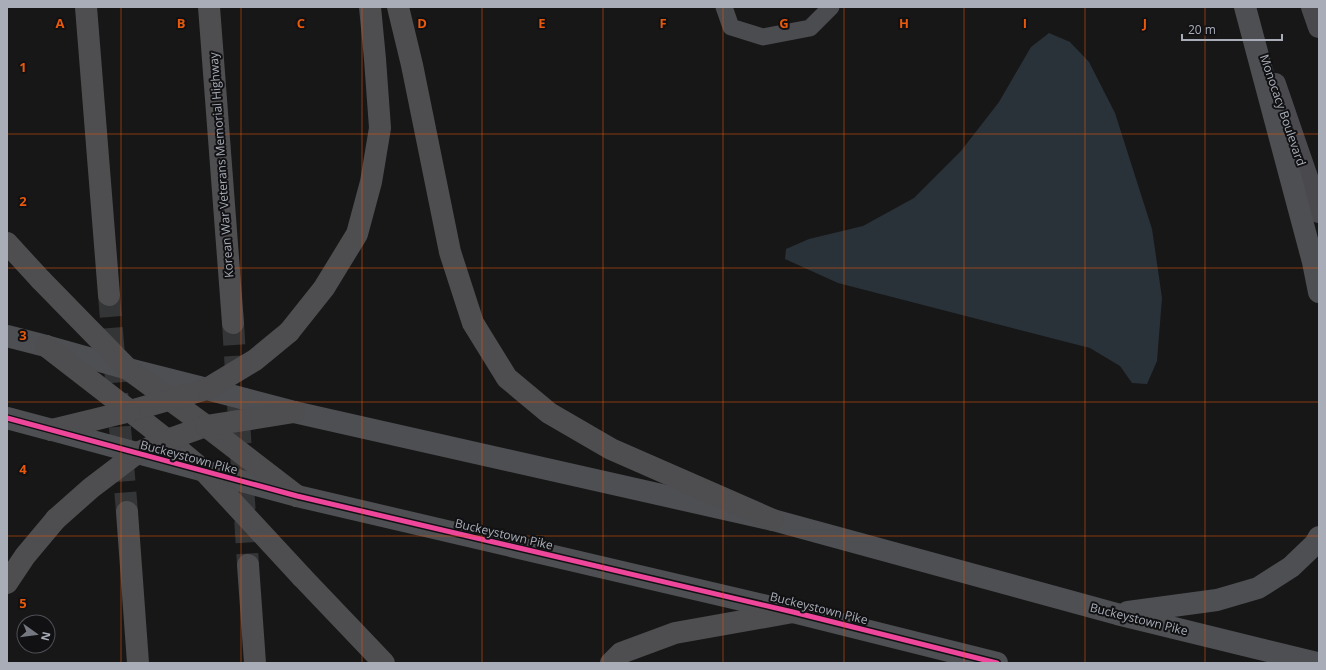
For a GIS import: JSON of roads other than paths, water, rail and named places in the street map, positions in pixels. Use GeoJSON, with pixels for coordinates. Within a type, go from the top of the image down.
{"type":"FeatureCollection","features":[{"type":"Feature","properties":{"kind":"highway"},"geometry":{"type":"LineString","coordinates":[[86,7],[109,294]]}},
{"type":"Feature","properties":{"kind":"highway","name":"Korean War Veterans Memorial Highway"},"geometry":{"type":"LineString","coordinates":[[209,7],[233,323]]}},
{"type":"Feature","properties":{"kind":"highway"},"geometry":{"type":"LineString","coordinates":[[52,430],[172,400],[208,389],[255,360],[289,332],[324,288],[357,234],[371,182],[380,128],[370,7]]}},
{"type":"Feature","properties":{"kind":"highway"},"geometry":{"type":"LineString","coordinates":[[398,7],[412,65],[450,252],[474,323],[507,378],[549,413],[611,449],[773,520]]}},
{"type":"Feature","properties":{"kind":"highway"},"geometry":{"type":"LineString","coordinates":[[7,243],[128,369],[172,400],[297,496]]}},
{"type":"Feature","properties":{"kind":"highway"},"geometry":{"type":"LineString","coordinates":[[46,346],[167,440],[204,471],[384,663]]}},
{"type":"Feature","properties":{"kind":"highway"},"geometry":{"type":"LineString","coordinates":[[7,583],[25,556],[56,519],[91,488],[137,453],[206,426],[294,412]]}},
{"type":"Feature","properties":{"kind":"highway"},"geometry":{"type":"LineString","coordinates":[[127,512],[138,663]]}},
{"type":"Feature","properties":{"kind":"highway"},"geometry":{"type":"LineString","coordinates":[[248,566],[256,663]]}},
{"type":"Feature","properties":{"kind":"highway"},"geometry":{"type":"LineString","coordinates":[[611,663],[621,653],[675,633],[793,612]]}},
{"type":"Feature","properties":{"kind":"main road","name":"Monocacy Boulevard"},"geometry":{"type":"LineString","coordinates":[[1246,7],[1319,212]]}},
{"type":"Feature","properties":{"kind":"main road"},"geometry":{"type":"LineString","coordinates":[[1246,7],[1319,292]]}},
{"type":"Feature","properties":{"kind":"main road"},"geometry":{"type":"LineString","coordinates":[[1312,7],[1319,27]]}},
{"type":"Feature","properties":{"kind":"main road","name":"Buckeystown Pike"},"geometry":{"type":"LineString","coordinates":[[7,336],[294,412],[773,520],[1117,614],[1317,663]]}},
{"type":"Feature","properties":{"kind":"main road","name":"Buckeystown Pike"},"geometry":{"type":"LineString","coordinates":[[7,418],[297,496],[793,612],[997,663]]}},
{"type":"Feature","properties":{"kind":"main road"},"geometry":{"type":"LineString","coordinates":[[1117,614],[1217,600],[1258,588],[1291,568],[1315,544],[1319,537]]}},
{"type":"Feature","properties":{"kind":"lane"},"geometry":{"type":"LineString","coordinates":[[724,7],[731,27],[763,37],[810,28],[831,7]]}},
{"type":"Feature","properties":{"kind":"tunnel"},"geometry":{"type":"LineString","coordinates":[[109,295],[127,512]]}},
{"type":"Feature","properties":{"kind":"tunnel"},"geometry":{"type":"LineString","coordinates":[[233,323],[248,565]]}}]}
